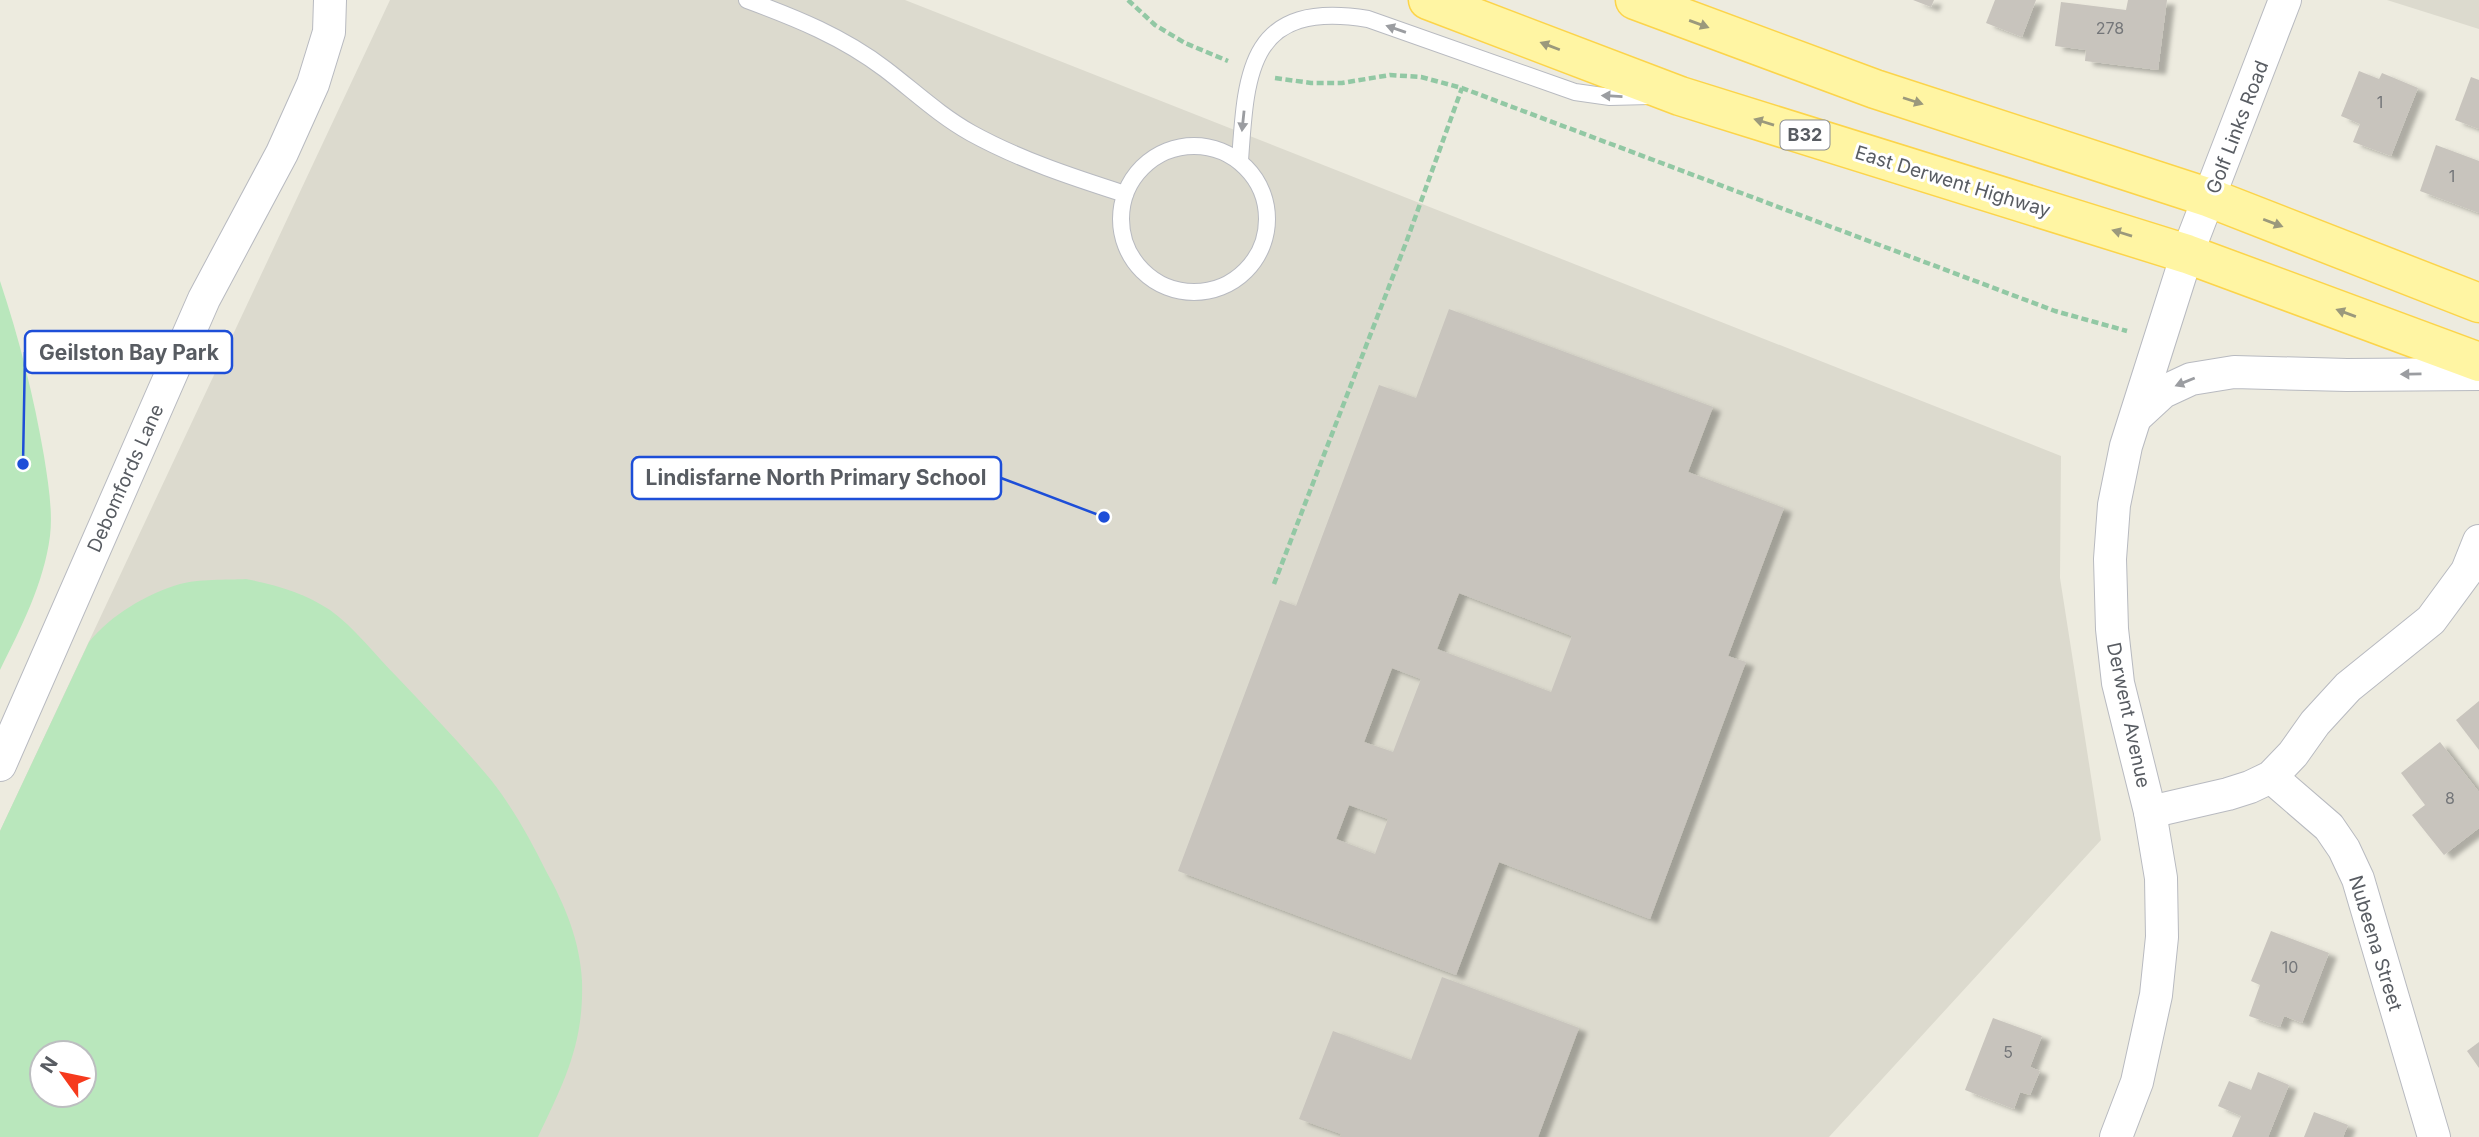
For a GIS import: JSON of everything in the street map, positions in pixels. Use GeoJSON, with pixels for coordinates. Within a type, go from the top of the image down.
{"type":"FeatureCollection","features":[{"type":"Feature","properties":{"kind":"main road","name":"East Derwent Highway"},"geometry":{"type":"LineString","coordinates":[[1427,0],[1680,96],[2187,254],[2479,362]]}},
{"type":"Feature","properties":{"kind":"main road"},"geometry":{"type":"LineString","coordinates":[[1636,0],[1875,89],[2210,198],[2479,303]]}},
{"type":"Feature","properties":{"kind":"street","name":"Debomfords Lane"},"geometry":{"type":"LineString","coordinates":[[0,765],[204,299],[282,153],[313,83],[329,32],[330,0]]}},
{"type":"Feature","properties":{"kind":"street","name":"Golf Links Road"},"geometry":{"type":"LineString","coordinates":[[2187,254],[2285,0]]}},
{"type":"Feature","properties":{"kind":"street","name":"Derwent Avenue"},"geometry":{"type":"LineString","coordinates":[[2116,1137],[2137,1082],[2156,995],[2162,937],[2161,878],[2150,812],[2118,683],[2112,629],[2110,559],[2113,505],[2126,446],[2187,254]]}},
{"type":"Feature","properties":{"kind":"street"},"geometry":{"type":"LineString","coordinates":[[2136,417],[2163,391],[2191,379],[2234,372],[2347,375],[2479,373]]}},
{"type":"Feature","properties":{"kind":"street"},"geometry":{"type":"LineString","coordinates":[[2150,812],[2228,794],[2271,777],[2348,687],[2431,620],[2467,571],[2479,541]]}},
{"type":"Feature","properties":{"kind":"street","name":"Nubeena Street"},"geometry":{"type":"LineString","coordinates":[[2271,777],[2329,827],[2344,849],[2358,879],[2434,1137]]}},
{"type":"Feature","properties":{"kind":"lane"},"geometry":{"type":"LineString","coordinates":[[747,0],[815,26],[848,43],[885,69],[934,110],[970,132],[1058,172],[1125,194]]}},
{"type":"Feature","properties":{"kind":"lane"},"geometry":{"type":"LineString","coordinates":[[1240,161],[1250,70],[1260,45],[1294,18],[1315,12],[1343,13],[1368,19],[1575,92],[1610,97],[1680,96]]}},
{"type":"Feature","properties":{"kind":"lane"},"geometry":{"type":"LineString","coordinates":[[1196,145],[1220,149],[1240,161],[1256,178],[1267,206],[1268,222],[1264,242],[1255,261],[1241,276],[1223,287],[1203,292],[1181,292],[1161,285],[1143,272],[1130,256],[1123,236],[1121,215],[1125,194],[1136,173],[1153,158],[1174,148],[1196,145]]}},
{"type":"Feature","properties":{"kind":"path"},"geometry":{"type":"LineString","coordinates":[[1128,0],[1155,25],[1185,43],[1250,70],[1284,80],[1311,83],[1342,83],[1390,75],[1421,77],[1462,88],[2055,311],[2160,341]]}},
{"type":"Feature","properties":{"kind":"path"},"geometry":{"type":"LineString","coordinates":[[1274,584],[1407,240],[1462,88]]}},
{"type":"Feature","properties":{"kind":"shaded area"},"geometry":{"type":"Polygon","coordinates":[[[390,0],[905,0],[2061,456],[2060,578],[2101,840],[1829,1137],[0,1137],[0,831],[390,0]]]}},
{"type":"Feature","properties":{"kind":"shaded area"},"geometry":{"type":"Polygon","coordinates":[[[2387,0],[2479,0],[2479,29],[2387,0]]]}},
{"type":"Feature","properties":{"kind":"green space"},"geometry":{"type":"Polygon","coordinates":[[[0,281],[36,412],[51,516],[43,571],[0,670],[0,281]]]}},
{"type":"Feature","properties":{"kind":"green space"},"geometry":{"type":"Polygon","coordinates":[[[246,579],[290,590],[330,610],[348,625],[445,728],[491,780],[514,813],[559,897],[570,924],[581,966],[582,1004],[576,1044],[564,1080],[538,1137],[0,1137],[0,831],[89,642],[108,623],[142,600],[167,588],[195,581],[246,579]]]}},
{"type":"Feature","properties":{"kind":"building"},"geometry":{"type":"Polygon","coordinates":[[[1913,0],[1934,0],[1931,7],[1913,0]]]}},
{"type":"Feature","properties":{"kind":"building"},"geometry":{"type":"Polygon","coordinates":[[[1995,0],[2036,0],[2022,37],[1986,23],[1995,0]]]}},
{"type":"Feature","properties":{"kind":"building"},"geometry":{"type":"Polygon","coordinates":[[[2128,0],[2167,0],[2158,70],[2085,61],[2086,50],[2055,46],[2061,2],[2126,10],[2128,0]]]}},
{"type":"Feature","properties":{"kind":"building"},"geometry":{"type":"Polygon","coordinates":[[[2359,71],[2379,79],[2382,73],[2418,88],[2391,156],[2353,142],[2360,124],[2341,116],[2359,71]]]}},
{"type":"Feature","properties":{"kind":"building"},"geometry":{"type":"Polygon","coordinates":[[[2471,77],[2479,80],[2479,129],[2455,120],[2471,77]]]}},
{"type":"Feature","properties":{"kind":"building"},"geometry":{"type":"Polygon","coordinates":[[[2436,145],[2479,161],[2479,213],[2420,191],[2436,145]]]}},
{"type":"Feature","properties":{"kind":"building"},"geometry":{"type":"Polygon","coordinates":[[[1449,309],[1713,407],[1688,472],[1784,508],[1728,656],[1746,662],[1650,919],[1499,862],[1456,975],[1178,871],[1280,600],[1296,606],[1379,385],[1416,398],[1449,309]],[[1459,593],[1437,649],[1551,692],[1572,636],[1459,593]],[[1392,668],[1364,742],[1393,752],[1421,679],[1392,668]],[[1349,805],[1336,839],[1375,854],[1388,819],[1349,805]]]}},
{"type":"Feature","properties":{"kind":"building"},"geometry":{"type":"Polygon","coordinates":[[[2479,701],[2479,750],[2456,720],[2479,701]]]}},
{"type":"Feature","properties":{"kind":"building"},"geometry":{"type":"Polygon","coordinates":[[[2440,742],[2479,792],[2479,828],[2444,855],[2412,815],[2425,805],[2401,773],[2440,742]]]}},
{"type":"Feature","properties":{"kind":"building"},"geometry":{"type":"Polygon","coordinates":[[[2271,931],[2329,953],[2302,1023],[2284,1016],[2280,1027],[2249,1016],[2260,985],[2251,981],[2271,931]]]}},
{"type":"Feature","properties":{"kind":"building"},"geometry":{"type":"Polygon","coordinates":[[[1442,977],[1579,1028],[1538,1137],[1340,1137],[1341,1134],[1299,1119],[1333,1031],[1411,1060],[1442,977]]]}},
{"type":"Feature","properties":{"kind":"building"},"geometry":{"type":"Polygon","coordinates":[[[1993,1018],[2042,1036],[2030,1067],[2040,1071],[2030,1095],[2020,1092],[2014,1109],[1965,1090],[1993,1018]]]}},
{"type":"Feature","properties":{"kind":"building"},"geometry":{"type":"Polygon","coordinates":[[[2479,1042],[2479,1068],[2467,1051],[2479,1042]]]}},
{"type":"Feature","properties":{"kind":"building"},"geometry":{"type":"Polygon","coordinates":[[[2258,1072],[2289,1085],[2268,1137],[2232,1137],[2241,1116],[2218,1106],[2229,1081],[2251,1090],[2258,1072]]]}},
{"type":"Feature","properties":{"kind":"building"},"geometry":{"type":"Polygon","coordinates":[[[2314,1112],[2348,1125],[2343,1137],[2304,1137],[2314,1112]]]}},
{"type":"Feature","properties":{"kind":"place","name":"Geilston Bay Park"},"geometry":{"type":"Point","coordinates":[23,464]}},
{"type":"Feature","properties":{"kind":"place","name":"Lindisfarne North Primary School"},"geometry":{"type":"Point","coordinates":[1104,517]}}]}
